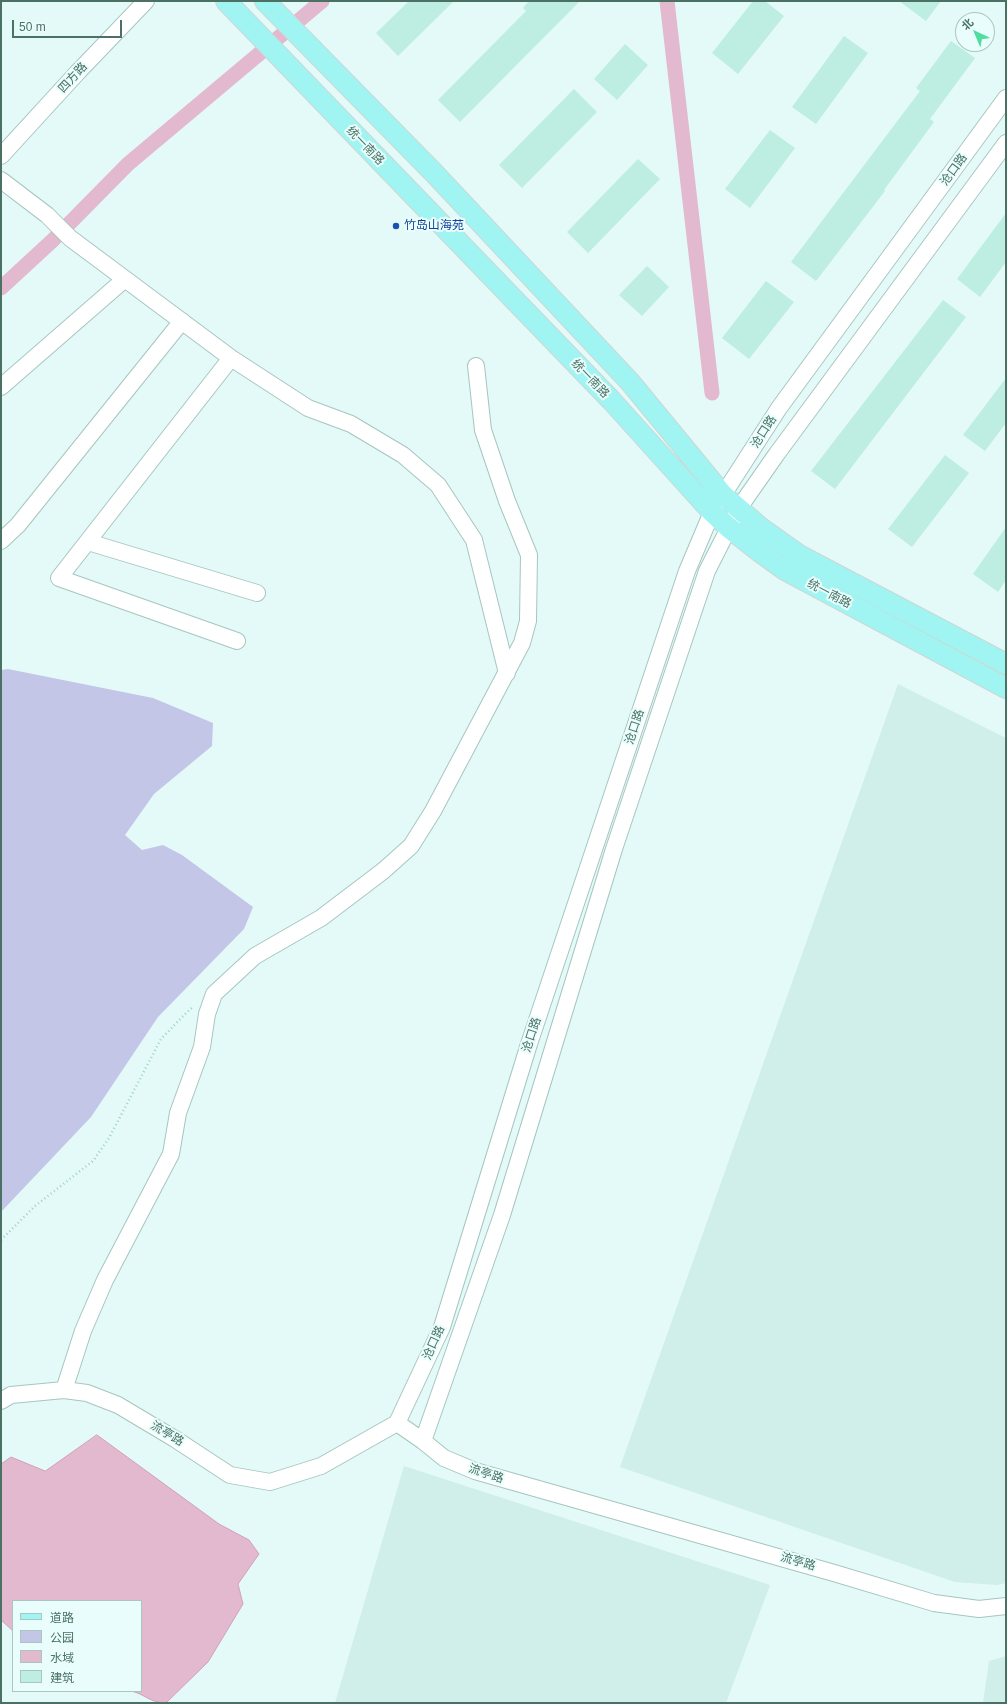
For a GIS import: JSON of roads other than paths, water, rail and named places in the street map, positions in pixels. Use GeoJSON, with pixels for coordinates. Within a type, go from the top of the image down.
{"type":"FeatureCollection","features":[{"type":"Feature","properties":{"kind":"main road","name":"统一南路"},"geometry":{"type":"LineString","coordinates":[[226,1],[605,394],[712,512],[728,527],[785,570],[1006,688]]}},
{"type":"Feature","properties":{"kind":"main road","name":"统一南路"},"geometry":{"type":"LineString","coordinates":[[265,1],[434,173],[630,382],[723,495],[761,528],[799,555],[1006,664]]}},
{"type":"Feature","properties":{"kind":"street","name":"四方路"},"geometry":{"type":"LineString","coordinates":[[1,156],[77,73],[146,1]]}},
{"type":"Feature","properties":{"kind":"street","name":"沧口路"},"geometry":{"type":"LineString","coordinates":[[397,1423],[442,1326],[529,1044],[685,578],[712,512],[780,408],[1006,98]]}},
{"type":"Feature","properties":{"kind":"street","name":"沧口路"},"geometry":{"type":"LineString","coordinates":[[423,1441],[502,1215],[614,849],[687,627],[707,571],[728,527],[739,508],[808,410],[1006,143]]}},
{"type":"Feature","properties":{"kind":"street"},"geometry":{"type":"LineString","coordinates":[[1,180],[47,215],[70,238],[231,358],[308,408],[351,424],[403,455],[438,484],[474,540],[507,672]]}},
{"type":"Feature","properties":{"kind":"street"},"geometry":{"type":"LineString","coordinates":[[1,387],[125,279]]}},
{"type":"Feature","properties":{"kind":"street"},"geometry":{"type":"LineString","coordinates":[[1,541],[18,525],[182,321]]}},
{"type":"Feature","properties":{"kind":"street"},"geometry":{"type":"LineString","coordinates":[[231,358],[59,578],[237,641]]}},
{"type":"Feature","properties":{"kind":"street"},"geometry":{"type":"LineString","coordinates":[[64,1390],[83,1331],[105,1280],[171,1154],[178,1113],[202,1047],[207,1014],[214,994],[255,956],[321,918],[383,872],[411,846],[433,811],[522,643],[528,621],[529,555],[506,502],[483,430],[476,366]]}},
{"type":"Feature","properties":{"kind":"street"},"geometry":{"type":"LineString","coordinates":[[88,542],[257,592]]}},
{"type":"Feature","properties":{"kind":"street","name":"流亭路"},"geometry":{"type":"LineString","coordinates":[[1,1401],[11,1395],[64,1390],[87,1393],[118,1405],[176,1438],[230,1475],[270,1482],[321,1466],[397,1423],[444,1458],[475,1471],[826,1570],[934,1603],[979,1609],[1006,1606]]}},
{"type":"Feature","properties":{"kind":"water"},"geometry":{"type":"Polygon","coordinates":[[[97,1435],[219,1524],[249,1540],[259,1554],[238,1584],[243,1604],[208,1662],[166,1703],[156,1702],[134,1692],[142,1692],[142,1600],[12,1600],[12,1630],[1,1620],[1,1464],[11,1457],[45,1471],[97,1435]]]}},
{"type":"Feature","properties":{"kind":"waterway"},"geometry":{"type":"LineString","coordinates":[[1,288],[53,240],[128,164],[322,1]]}},
{"type":"Feature","properties":{"kind":"waterway"},"geometry":{"type":"LineString","coordinates":[[667,1],[712,393]]}},
{"type":"Feature","properties":{"kind":"place","name":"竹岛山海苑"},"geometry":{"type":"Point","coordinates":[396,226]}}]}
